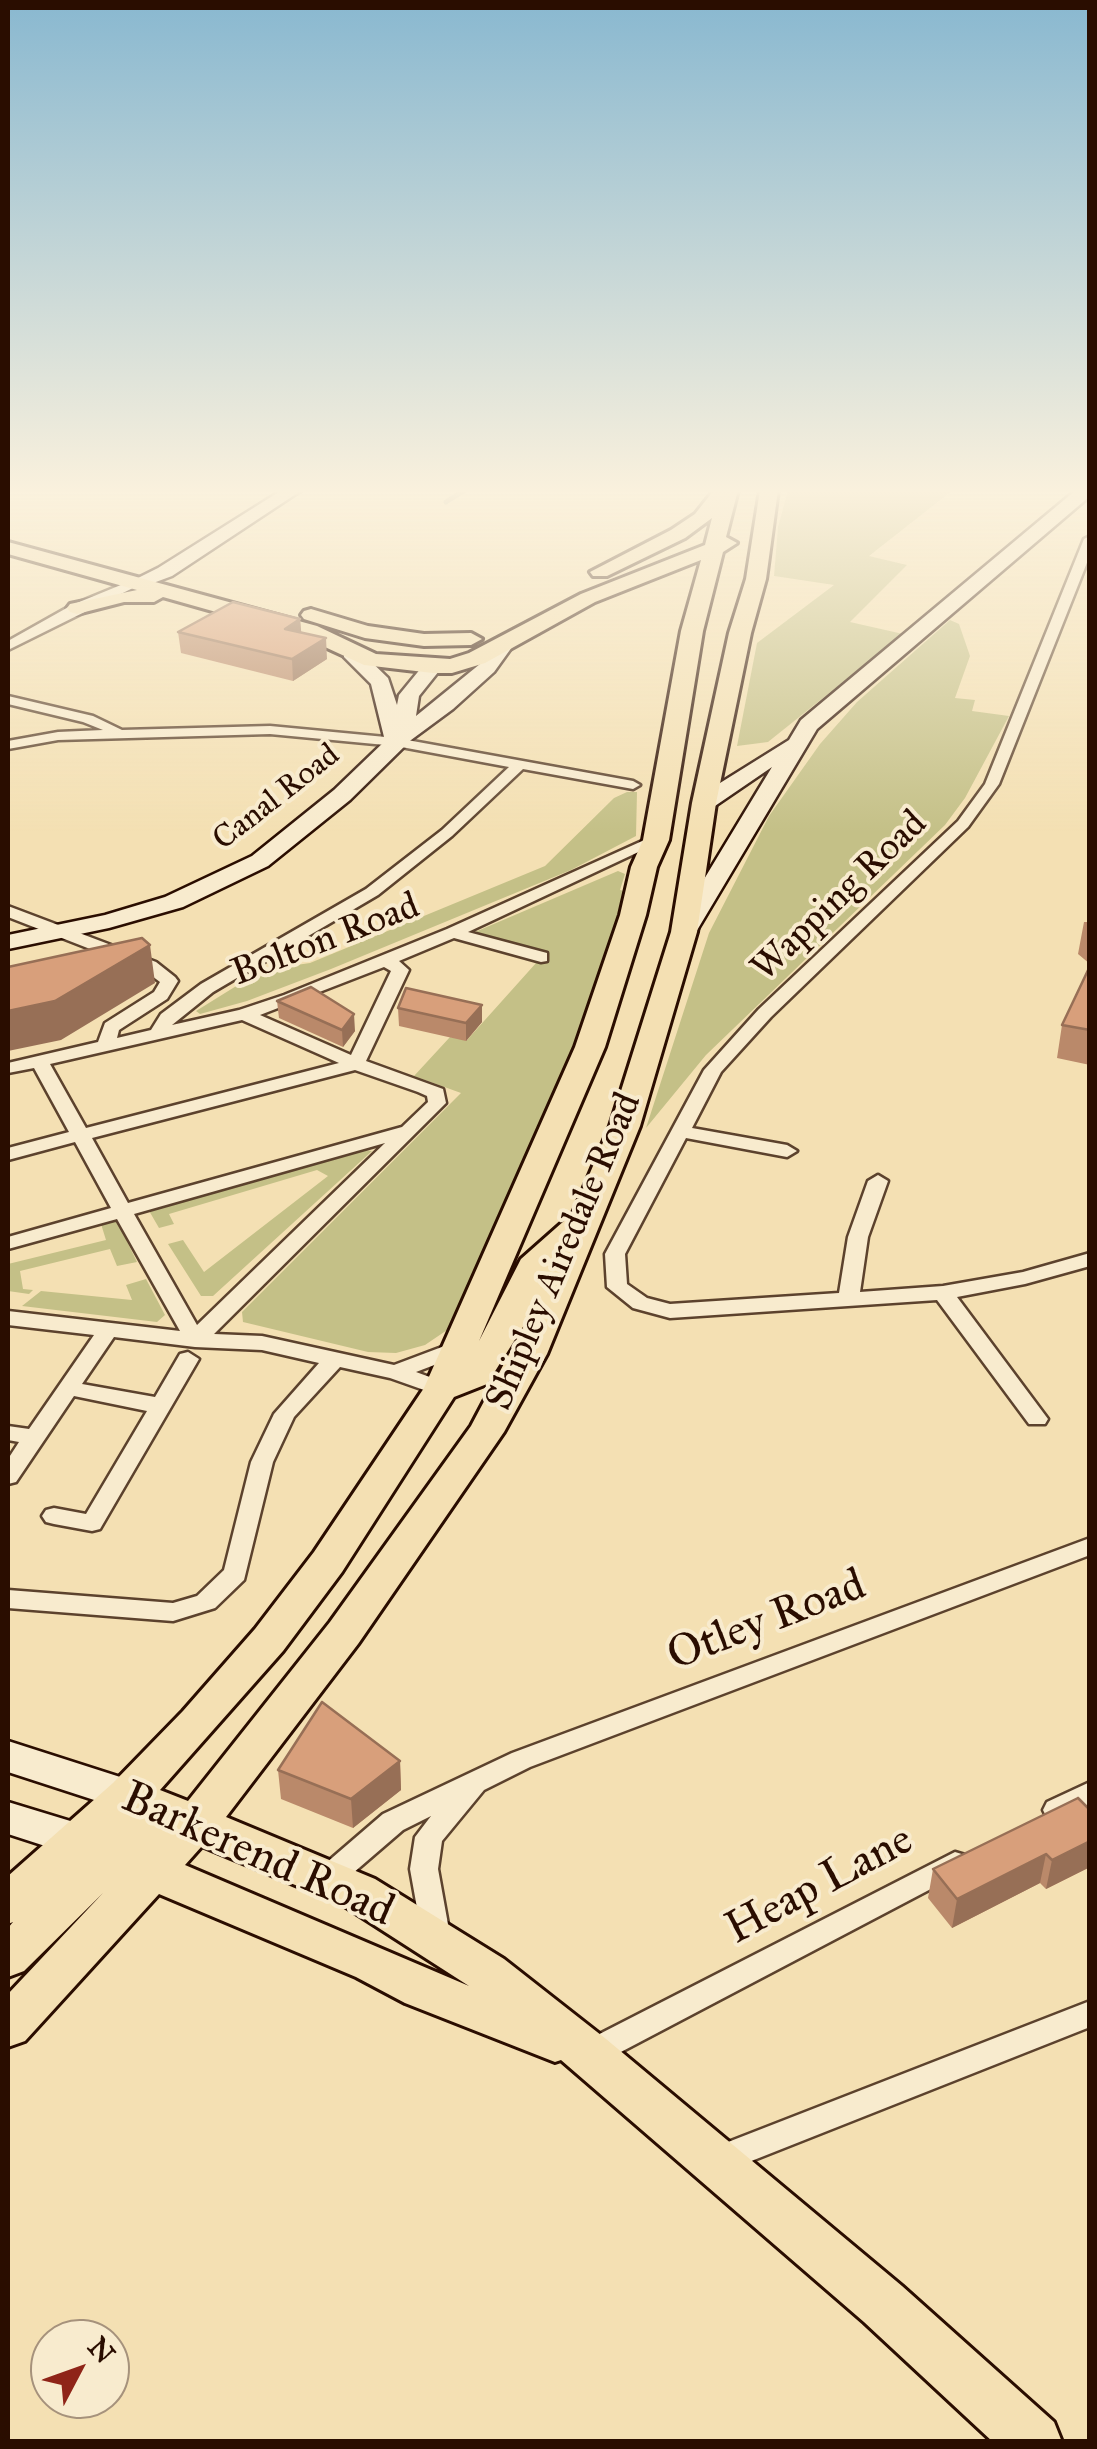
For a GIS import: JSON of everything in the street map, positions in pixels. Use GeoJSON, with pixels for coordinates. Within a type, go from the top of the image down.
{"type":"FeatureCollection","features":[{"type":"Feature","properties":{"kind":"main road"},"geometry":{"type":"LineString","coordinates":[[77,608],[95,604]]}},
{"type":"Feature","properties":{"kind":"main road"},"geometry":{"type":"LineString","coordinates":[[197,604],[308,631],[351,653],[390,665],[443,663],[502,647]]}},
{"type":"Feature","properties":{"kind":"main road"},"geometry":{"type":"LineString","coordinates":[[218,604],[237,612]]}},
{"type":"Feature","properties":{"kind":"main road"},"geometry":{"type":"LineString","coordinates":[[258,604],[366,632],[424,640],[471,639]]}},
{"type":"Feature","properties":{"kind":"main road"},"geometry":{"type":"LineString","coordinates":[[443,663],[471,639],[537,604]]}},
{"type":"Feature","properties":{"kind":"main road","name":"Canal Road"},"geometry":{"type":"LineString","coordinates":[[502,647],[541,621],[579,604]]}},
{"type":"Feature","properties":{"kind":"main road"},"geometry":{"type":"LineString","coordinates":[[683,604],[692,631]]}},
{"type":"Feature","properties":{"kind":"main road","name":"Shipley Airedale Road"},"geometry":{"type":"LineString","coordinates":[[8,2026],[112,1855],[128,1795],[269,1640],[328,1562],[441,1389],[463,1346],[590,1047],[644,867],[656,840],[692,631],[700,604]]}},
{"type":"Feature","properties":{"kind":"main road","name":"Shipley Airedale Road"},"geometry":{"type":"LineString","coordinates":[[8,1905],[112,1855],[196,1823],[344,1632],[486,1432],[530,1354],[625,1126],[684,932],[704,803],[749,604]]}},
{"type":"Feature","properties":{"kind":"main road"},"geometry":{"type":"LineString","coordinates":[[366,632],[443,663]]}},
{"type":"Feature","properties":{"kind":"main road"},"geometry":{"type":"LineString","coordinates":[[656,840],[704,803]]}},
{"type":"Feature","properties":{"kind":"main road"},"geometry":{"type":"LineString","coordinates":[[441,1389],[474,1376],[509,1322],[533,1266],[589,1213]]}},
{"type":"Feature","properties":{"kind":"main road","name":"Barkerend Road"},"geometry":{"type":"LineString","coordinates":[[128,1795],[359,1892],[487,1973],[590,2054],[883,2304],[1034,2442]]}},
{"type":"Feature","properties":{"kind":"main road"},"geometry":{"type":"LineString","coordinates":[[8,1958],[112,1855]]}},
{"type":"Feature","properties":{"kind":"main road","name":"Barkerend Road"},"geometry":{"type":"LineString","coordinates":[[112,1855],[372,1963],[422,1989],[590,2054]]}},
{"type":"Feature","properties":{"kind":"street"},"geometry":{"type":"LineString","coordinates":[[8,646],[85,604]]}},
{"type":"Feature","properties":{"kind":"street"},"geometry":{"type":"LineString","coordinates":[[684,932],[797,742],[835,702],[952,604]]}},
{"type":"Feature","properties":{"kind":"street","name":"Wapping Road"},"geometry":{"type":"LineString","coordinates":[[849,1297],[670,1311],[640,1303],[617,1287],[616,1254],[712,1070],[765,1013],[964,824],[992,784],[1064,604]]}},
{"type":"Feature","properties":{"kind":"street","name":"Canal Road"},"geometry":{"type":"LineString","coordinates":[[8,942],[174,902],[260,861],[342,795],[400,738],[455,697],[487,668],[502,647]]}},
{"type":"Feature","properties":{"kind":"street"},"geometry":{"type":"LineString","coordinates":[[351,653],[381,682],[400,738]]}},
{"type":"Feature","properties":{"kind":"street"},"geometry":{"type":"LineString","coordinates":[[400,738],[409,695],[443,663],[455,697]]}},
{"type":"Feature","properties":{"kind":"street"},"geometry":{"type":"LineString","coordinates":[[8,700],[88,719],[122,734]]}},
{"type":"Feature","properties":{"kind":"street"},"geometry":{"type":"LineString","coordinates":[[8,745],[58,736],[270,730],[400,738],[633,785]]}},
{"type":"Feature","properties":{"kind":"street"},"geometry":{"type":"LineString","coordinates":[[704,803],[797,742]]}},
{"type":"Feature","properties":{"kind":"street"},"geometry":{"type":"LineString","coordinates":[[158,1034],[167,1018],[207,988],[372,892],[446,832],[520,764]]}},
{"type":"Feature","properties":{"kind":"street","name":"Bolton Road"},"geometry":{"type":"LineString","coordinates":[[8,1068],[244,1014],[452,933],[656,840]]}},
{"type":"Feature","properties":{"kind":"street"},"geometry":{"type":"LineString","coordinates":[[8,912],[150,966],[169,981],[161,994],[112,1027],[106,1046]]}},
{"type":"Feature","properties":{"kind":"street"},"geometry":{"type":"LineString","coordinates":[[452,933],[541,957]]}},
{"type":"Feature","properties":{"kind":"street"},"geometry":{"type":"LineString","coordinates":[[356,1064],[400,970],[386,960]]}},
{"type":"Feature","properties":{"kind":"street"},"geometry":{"type":"LineString","coordinates":[[54,1516],[92,1523],[192,1349],[437,1103],[436,1093],[356,1064],[244,1014]]}},
{"type":"Feature","properties":{"kind":"street"},"geometry":{"type":"LineString","coordinates":[[38,1061],[192,1349]]}},
{"type":"Feature","properties":{"kind":"street"},"geometry":{"type":"LineString","coordinates":[[8,1154],[356,1064]]}},
{"type":"Feature","properties":{"kind":"street"},"geometry":{"type":"LineString","coordinates":[[680,1130],[787,1152]]}},
{"type":"Feature","properties":{"kind":"street"},"geometry":{"type":"LineString","coordinates":[[8,1243],[409,1131]]}},
{"type":"Feature","properties":{"kind":"street"},"geometry":{"type":"LineString","coordinates":[[878,1181],[858,1237],[849,1297],[943,1293],[1025,1278],[1090,1260]]}},
{"type":"Feature","properties":{"kind":"street"},"geometry":{"type":"LineString","coordinates":[[943,1293],[1037,1419]]}},
{"type":"Feature","properties":{"kind":"street"},"geometry":{"type":"LineString","coordinates":[[8,1318],[106,1331],[192,1349],[262,1343],[395,1372],[441,1389]]}},
{"type":"Feature","properties":{"kind":"street"},"geometry":{"type":"LineString","coordinates":[[8,1476],[106,1331]]}},
{"type":"Feature","properties":{"kind":"street"},"geometry":{"type":"LineString","coordinates":[[395,1372],[463,1346]]}},
{"type":"Feature","properties":{"kind":"street"},"geometry":{"type":"LineString","coordinates":[[8,1599],[36,1598],[173,1612],[206,1602],[228,1584],[239,1564],[262,1462],[285,1414],[333,1361]]}},
{"type":"Feature","properties":{"kind":"street"},"geometry":{"type":"LineString","coordinates":[[68,1388],[161,1406]]}},
{"type":"Feature","properties":{"kind":"street"},"geometry":{"type":"LineString","coordinates":[[8,1432],[33,1438]]}},
{"type":"Feature","properties":{"kind":"street","name":"Otley Road"},"geometry":{"type":"LineString","coordinates":[[328,1878],[393,1822],[521,1760],[1090,1546]]}},
{"type":"Feature","properties":{"kind":"street","name":"Barkerend Road"},"geometry":{"type":"LineString","coordinates":[[8,1757],[128,1795]]}},
{"type":"Feature","properties":{"kind":"street","name":"Otley Road"},"geometry":{"type":"LineString","coordinates":[[437,1941],[424,1869],[429,1837],[477,1782]]}},
{"type":"Feature","properties":{"kind":"street"},"geometry":{"type":"LineString","coordinates":[[1024,1827],[1090,1792]]}},
{"type":"Feature","properties":{"kind":"street","name":"Barkerend Road"},"geometry":{"type":"LineString","coordinates":[[8,1818],[112,1855]]}},
{"type":"Feature","properties":{"kind":"street","name":"Heap Lane"},"geometry":{"type":"LineString","coordinates":[[590,2054],[974,1853]]}},
{"type":"Feature","properties":{"kind":"street"},"geometry":{"type":"LineString","coordinates":[[715,2162],[1090,2014]]}},
{"type":"Feature","properties":{"kind":"shaded area"},"geometry":{"type":"Polygon","coordinates":[[[808,604],[868,604],[850,622],[903,634],[768,742],[737,746],[757,643],[808,604]]]}},
{"type":"Feature","properties":{"kind":"shaded area"},"geometry":{"type":"Polygon","coordinates":[[[950,620],[959,624],[970,656],[955,698],[975,700],[972,711],[1009,716],[965,798],[945,825],[706,1055],[646,1128],[709,933],[769,816],[820,744],[857,702],[950,620]]]}},
{"type":"Feature","properties":{"kind":"shaded area"},"geometry":{"type":"Polygon","coordinates":[[[637,792],[636,836],[571,870],[247,1001],[200,1014],[196,1011],[262,970],[310,963],[545,866],[614,798],[637,792]]]}},
{"type":"Feature","properties":{"kind":"shaded area"},"geometry":{"type":"Polygon","coordinates":[[[618,871],[625,874],[620,890],[624,891],[604,975],[453,1326],[425,1345],[396,1353],[368,1352],[243,1322],[242,1312],[461,1093],[414,1076],[450,1037],[467,1040],[545,953],[475,932],[618,871]]]}},
{"type":"Feature","properties":{"kind":"shaded area"},"geometry":{"type":"Polygon","coordinates":[[[363,1150],[372,1151],[213,1296],[201,1296],[168,1244],[183,1240],[204,1272],[328,1176],[317,1170],[169,1214],[174,1224],[159,1228],[148,1209],[363,1150]]]}},
{"type":"Feature","properties":{"kind":"shaded area"},"geometry":{"type":"Polygon","coordinates":[[[116,1219],[137,1262],[117,1266],[110,1249],[20,1271],[23,1289],[33,1290],[29,1294],[8,1291],[8,1264],[106,1240],[101,1224],[116,1219]]]}},
{"type":"Feature","properties":{"kind":"shaded area"},"geometry":{"type":"Polygon","coordinates":[[[146,1279],[165,1315],[157,1322],[22,1306],[41,1291],[132,1300],[126,1285],[146,1279]]]}},
{"type":"Feature","properties":{"kind":"building"},"geometry":{"type":"Polygon","coordinates":[[[229,604],[242,604],[300,619],[285,629],[326,638],[292,659],[178,632],[229,604]]]}},
{"type":"Feature","properties":{"kind":"building"},"geometry":{"type":"Polygon","coordinates":[[[142,938],[150,945],[55,1001],[8,1011],[8,967],[142,938]]]}},
{"type":"Feature","properties":{"kind":"building"},"geometry":{"type":"Polygon","coordinates":[[[1090,966],[1090,1030],[1062,1025],[1090,966]]]}},
{"type":"Feature","properties":{"kind":"building"},"geometry":{"type":"Polygon","coordinates":[[[311,987],[354,1014],[342,1030],[277,1001],[311,987]]]}},
{"type":"Feature","properties":{"kind":"building"},"geometry":{"type":"Polygon","coordinates":[[[406,988],[482,1005],[466,1023],[398,1008],[406,988]]]}},
{"type":"Feature","properties":{"kind":"building"},"geometry":{"type":"Polygon","coordinates":[[[322,1702],[400,1761],[351,1799],[278,1770],[322,1702]]]}},
{"type":"Feature","properties":{"kind":"building"},"geometry":{"type":"Polygon","coordinates":[[[1078,1798],[1090,1810],[1090,1841],[1052,1860],[1046,1854],[957,1899],[933,1869],[1078,1798]]]}}]}
